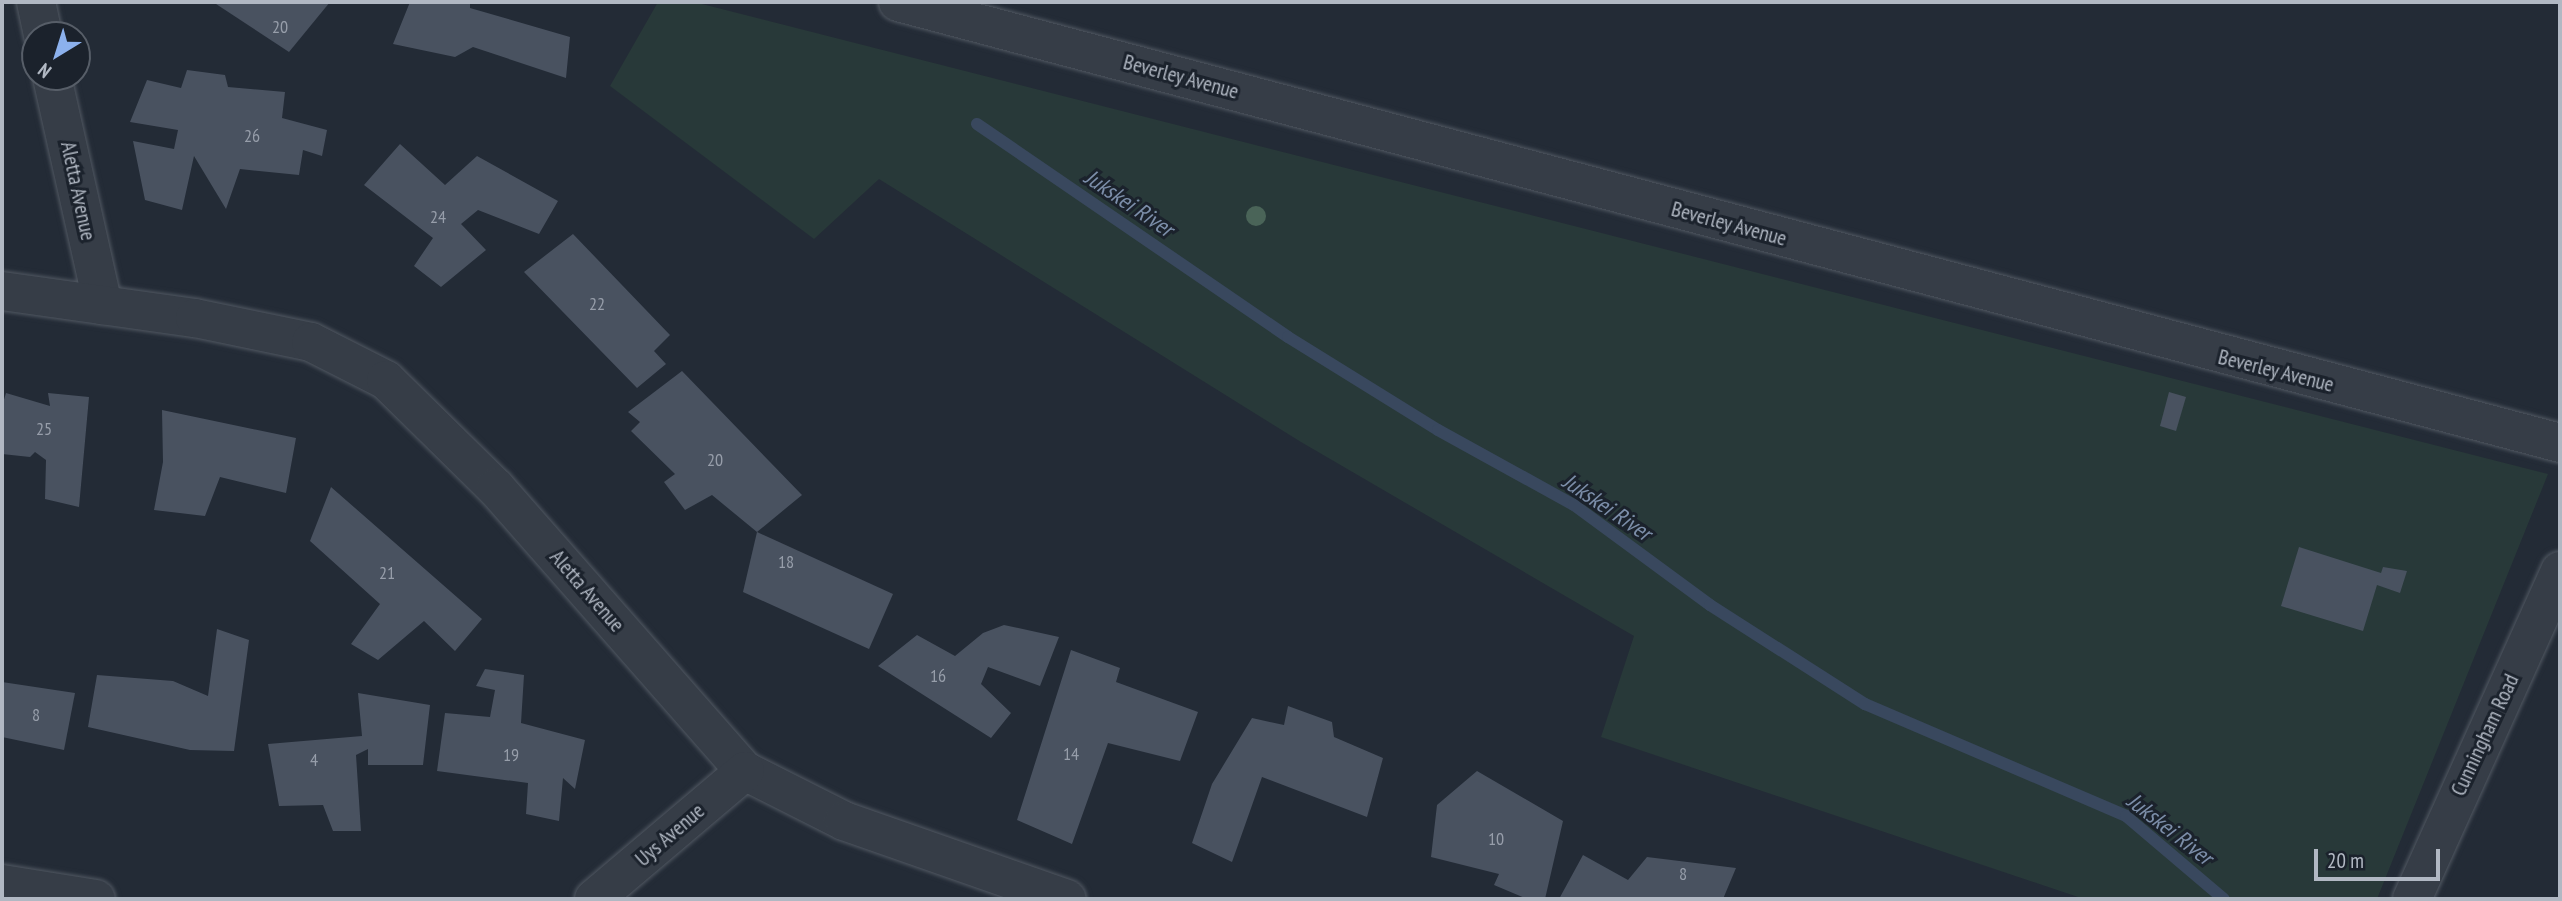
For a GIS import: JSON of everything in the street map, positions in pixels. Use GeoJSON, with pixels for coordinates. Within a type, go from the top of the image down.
{"type":"FeatureCollection","features":[{"type":"Feature","properties":{"kind":"street"},"geometry":{"type":"LineString","coordinates":[[36,2],[40,21]]}},
{"type":"Feature","properties":{"kind":"street","name":"Beverley Avenue"},"geometry":{"type":"LineString","coordinates":[[922,5],[2201,352],[2560,443]]}},
{"type":"Feature","properties":{"kind":"street","name":"Aletta Avenue"},"geometry":{"type":"LineString","coordinates":[[55,91],[103,305]]}},
{"type":"Feature","properties":{"kind":"street","name":"Aletta Avenue"},"geometry":{"type":"LineString","coordinates":[[2,291],[103,305],[311,342],[386,380],[496,488],[745,771],[845,821],[1067,899]]}},
{"type":"Feature","properties":{"kind":"street","name":"Cunningham Road"},"geometry":{"type":"LineString","coordinates":[[2412,899],[2560,571]]}},
{"type":"Feature","properties":{"kind":"street","name":"Uys Avenue"},"geometry":{"type":"LineString","coordinates":[[594,899],[745,771]]}},
{"type":"Feature","properties":{"kind":"street"},"geometry":{"type":"LineString","coordinates":[[2,884],[96,899]]}},
{"type":"Feature","properties":{"kind":"shaded area"},"geometry":{"type":"Polygon","coordinates":[[[658,2],[694,2],[2548,474],[2377,899],[2084,899],[1601,737],[1634,636],[1301,442],[879,179],[814,239],[610,86],[658,2]]]}},
{"type":"Feature","properties":{"kind":"building"},"geometry":{"type":"Polygon","coordinates":[[[213,2],[330,2],[289,52],[213,2]]]}},
{"type":"Feature","properties":{"kind":"building"},"geometry":{"type":"Polygon","coordinates":[[[410,2],[470,2],[470,8],[570,37],[566,78],[473,47],[455,57],[393,44],[410,2]]]}},
{"type":"Feature","properties":{"kind":"building"},"geometry":{"type":"Polygon","coordinates":[[[187,70],[225,75],[228,87],[285,92],[282,118],[327,130],[322,156],[303,150],[299,175],[240,169],[226,209],[194,156],[182,210],[145,200],[133,141],[174,149],[178,130],[130,122],[147,80],[181,88],[187,70]]]}},
{"type":"Feature","properties":{"kind":"building"},"geometry":{"type":"Polygon","coordinates":[[[400,144],[445,185],[477,156],[558,201],[539,234],[478,210],[461,224],[486,250],[441,287],[414,266],[433,238],[364,185],[400,144]]]}},
{"type":"Feature","properties":{"kind":"building"},"geometry":{"type":"Polygon","coordinates":[[[573,234],[670,335],[654,351],[666,364],[637,388],[524,272],[573,234]]]}},
{"type":"Feature","properties":{"kind":"building"},"geometry":{"type":"Polygon","coordinates":[[[682,371],[802,495],[757,532],[712,495],[685,510],[664,482],[675,474],[631,431],[640,422],[628,412],[682,371]]]}},
{"type":"Feature","properties":{"kind":"building"},"geometry":{"type":"Polygon","coordinates":[[[2169,392],[2186,397],[2176,431],[2160,426],[2169,392]]]}},
{"type":"Feature","properties":{"kind":"building"},"geometry":{"type":"Polygon","coordinates":[[[6,393],[50,406],[48,393],[89,397],[79,507],[45,499],[46,460],[35,452],[30,457],[2,454],[2,406],[6,393]]]}},
{"type":"Feature","properties":{"kind":"building"},"geometry":{"type":"Polygon","coordinates":[[[162,410],[296,438],[286,493],[220,477],[205,516],[154,510],[163,462],[162,410]]]}},
{"type":"Feature","properties":{"kind":"building"},"geometry":{"type":"Polygon","coordinates":[[[331,487],[482,619],[455,651],[424,621],[378,660],[351,644],[380,604],[310,541],[331,487]]]}},
{"type":"Feature","properties":{"kind":"building"},"geometry":{"type":"Polygon","coordinates":[[[757,532],[893,594],[869,649],[743,592],[757,532]]]}},
{"type":"Feature","properties":{"kind":"building"},"geometry":{"type":"Polygon","coordinates":[[[2299,547],[2381,573],[2383,567],[2407,571],[2400,593],[2377,585],[2363,631],[2281,606],[2299,547]]]}},
{"type":"Feature","properties":{"kind":"building"},"geometry":{"type":"Polygon","coordinates":[[[1004,625],[1059,637],[1040,686],[988,667],[981,684],[1011,713],[991,738],[878,666],[917,635],[955,656],[983,633],[1004,625]]]}},
{"type":"Feature","properties":{"kind":"building"},"geometry":{"type":"Polygon","coordinates":[[[217,629],[249,640],[234,751],[190,750],[88,727],[97,675],[173,681],[208,696],[217,629]]]}},
{"type":"Feature","properties":{"kind":"building"},"geometry":{"type":"Polygon","coordinates":[[[1071,650],[1120,668],[1116,682],[1198,712],[1180,761],[1108,743],[1072,844],[1017,820],[1071,650]]]}},
{"type":"Feature","properties":{"kind":"building"},"geometry":{"type":"Polygon","coordinates":[[[485,669],[524,675],[521,723],[585,740],[575,789],[563,778],[559,821],[526,814],[528,783],[437,771],[445,713],[490,717],[495,690],[476,686],[485,669]]]}},
{"type":"Feature","properties":{"kind":"building"},"geometry":{"type":"Polygon","coordinates":[[[2,682],[75,693],[64,750],[2,737],[2,682]]]}},
{"type":"Feature","properties":{"kind":"building"},"geometry":{"type":"Polygon","coordinates":[[[358,693],[430,705],[423,765],[368,765],[368,749],[356,755],[361,831],[333,831],[323,805],[279,806],[268,744],[362,736],[358,693]]]}},
{"type":"Feature","properties":{"kind":"building"},"geometry":{"type":"Polygon","coordinates":[[[1288,706],[1332,722],[1334,737],[1383,758],[1367,817],[1262,777],[1232,862],[1192,843],[1212,784],[1252,718],[1284,725],[1288,706]]]}},
{"type":"Feature","properties":{"kind":"building"},"geometry":{"type":"Polygon","coordinates":[[[1477,771],[1563,821],[1545,899],[1527,899],[1494,885],[1499,874],[1431,857],[1437,805],[1477,771]]]}},
{"type":"Feature","properties":{"kind":"building"},"geometry":{"type":"Polygon","coordinates":[[[1583,855],[1628,880],[1647,857],[1736,868],[1723,899],[1559,899],[1583,855]]]}},
{"type":"Feature","properties":{"kind":"waterway","name":"Jukskei River"},"geometry":{"type":"LineString","coordinates":[[977,124],[1288,337],[1438,430],[1574,505],[1710,605],[1865,704],[2126,816],[2224,899]]}}]}
